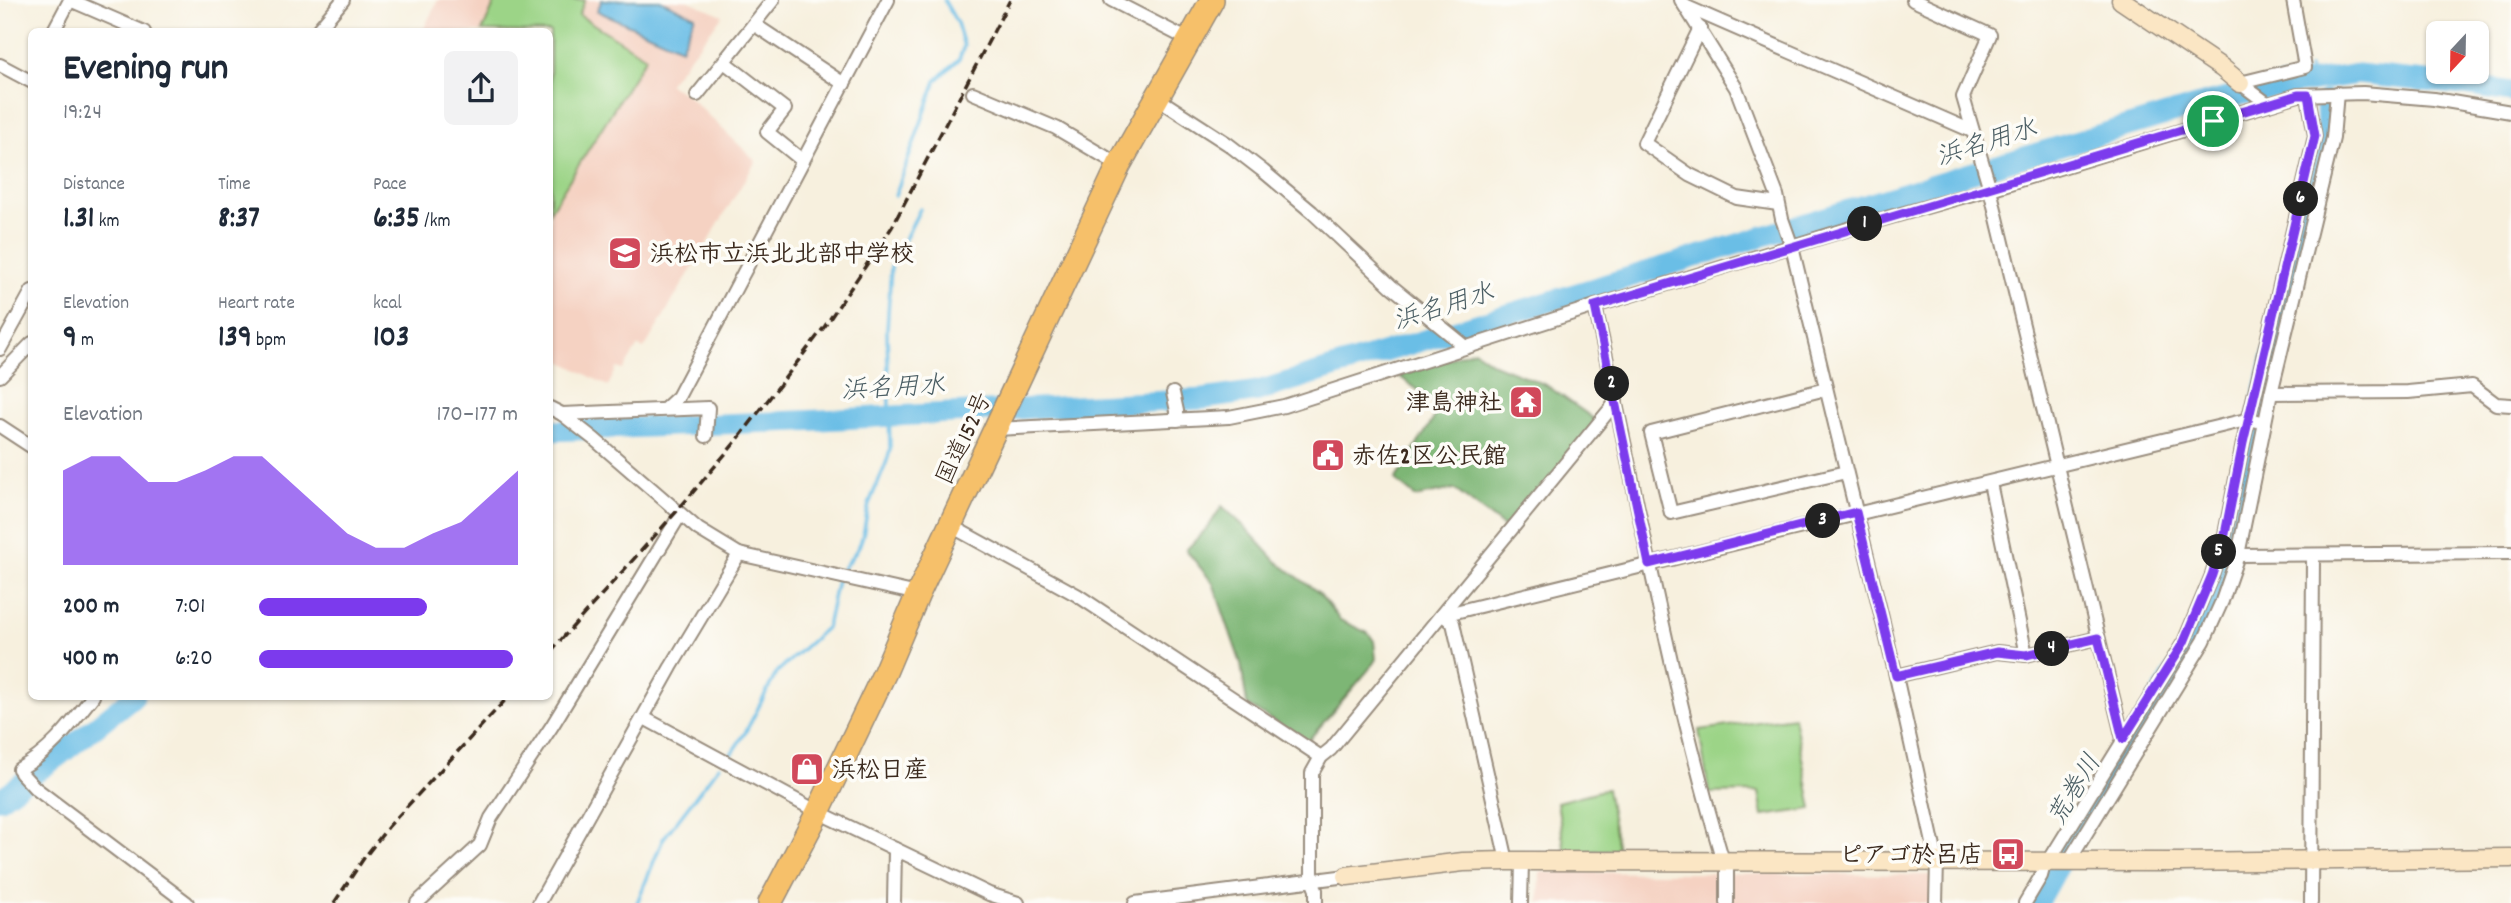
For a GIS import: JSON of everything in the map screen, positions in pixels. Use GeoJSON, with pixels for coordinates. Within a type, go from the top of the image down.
{"type":"FeatureCollection","features":[{"type":"Feature","properties":{"kind":"highway","name":"国道152号"},"geometry":{"type":"LineString","coordinates":[[770,903],[886,672],[918,594],[1119,165],[1212,0]]}},
{"type":"Feature","properties":{"kind":"street"},"geometry":{"type":"LineString","coordinates":[[55,28],[70,0],[136,28]]}},
{"type":"Feature","properties":{"kind":"street"},"geometry":{"type":"LineString","coordinates":[[319,28],[343,0]]}},
{"type":"Feature","properties":{"kind":"street"},"geometry":{"type":"LineString","coordinates":[[697,95],[773,0]]}},
{"type":"Feature","properties":{"kind":"street"},"geometry":{"type":"LineString","coordinates":[[665,409],[678,397],[888,0]]}},
{"type":"Feature","properties":{"kind":"street"},"geometry":{"type":"LineString","coordinates":[[1111,0],[1189,40]]}},
{"type":"Feature","properties":{"kind":"street"},"geometry":{"type":"LineString","coordinates":[[1913,0],[1990,35],[1963,97],[1988,186],[2123,739]]}},
{"type":"Feature","properties":{"kind":"street"},"geometry":{"type":"LineString","coordinates":[[2123,0],[2222,68],[2268,104]]}},
{"type":"Feature","properties":{"kind":"street"},"geometry":{"type":"LineString","coordinates":[[2240,83],[2305,67],[2293,0]]}},
{"type":"Feature","properties":{"kind":"street"},"geometry":{"type":"LineString","coordinates":[[1684,4],[1972,131]]}},
{"type":"Feature","properties":{"kind":"street"},"geometry":{"type":"LineString","coordinates":[[1684,4],[1736,88],[1777,195],[1777,204],[1790,245],[1896,676],[1937,861],[1936,903]]}},
{"type":"Feature","properties":{"kind":"street"},"geometry":{"type":"LineString","coordinates":[[755,25],[844,84]]}},
{"type":"Feature","properties":{"kind":"street"},"geometry":{"type":"LineString","coordinates":[[1700,28],[1644,143],[1690,175],[1737,198],[1777,204]]}},
{"type":"Feature","properties":{"kind":"street"},"geometry":{"type":"LineString","coordinates":[[724,62],[785,109],[767,132],[803,161]]}},
{"type":"Feature","properties":{"kind":"street"},"geometry":{"type":"LineString","coordinates":[[0,65],[28,76]]}},
{"type":"Feature","properties":{"kind":"street"},"geometry":{"type":"LineString","coordinates":[[973,93],[1056,128],[1119,165]]}},
{"type":"Feature","properties":{"kind":"street"},"geometry":{"type":"LineString","coordinates":[[2056,861],[2123,739],[2184,642],[2212,575],[2258,421],[2271,393],[2333,138],[2337,93]]}},
{"type":"Feature","properties":{"kind":"street"},"geometry":{"type":"LineString","coordinates":[[998,425],[1177,415],[1229,416],[1284,406],[1462,343],[1595,306],[1790,245],[2298,95],[2363,93],[2434,99],[2511,112]]}},
{"type":"Feature","properties":{"kind":"street"},"geometry":{"type":"LineString","coordinates":[[2025,903],[2204,641],[2222,601],[2238,555],[2258,421],[2315,136],[2308,95]]}},
{"type":"Feature","properties":{"kind":"street"},"geometry":{"type":"LineString","coordinates":[[1157,98],[1228,144],[1263,171],[1312,212],[1391,286],[1462,343]]}},
{"type":"Feature","properties":{"kind":"street"},"geometry":{"type":"LineString","coordinates":[[0,349],[28,298]]}},
{"type":"Feature","properties":{"kind":"street"},"geometry":{"type":"LineString","coordinates":[[1595,306],[1649,564],[1703,793],[1727,867],[1727,903]]}},
{"type":"Feature","properties":{"kind":"street"},"geometry":{"type":"LineString","coordinates":[[0,376],[28,347]]}},
{"type":"Feature","properties":{"kind":"street"},"geometry":{"type":"LineString","coordinates":[[2271,393],[2408,391],[2472,386],[2496,404],[2511,405]]}},
{"type":"Feature","properties":{"kind":"street"},"geometry":{"type":"LineString","coordinates":[[1826,389],[1651,433],[1671,513],[1846,472]]}},
{"type":"Feature","properties":{"kind":"street"},"geometry":{"type":"LineString","coordinates":[[1173,393],[1177,415]]}},
{"type":"Feature","properties":{"kind":"street"},"geometry":{"type":"LineString","coordinates":[[1315,903],[1316,890],[1312,880],[1312,773],[1321,758],[1443,615],[1616,402]]}},
{"type":"Feature","properties":{"kind":"street"},"geometry":{"type":"LineString","coordinates":[[560,414],[708,408],[706,436]]}},
{"type":"Feature","properties":{"kind":"street"},"geometry":{"type":"LineString","coordinates":[[560,414],[594,439],[680,515],[739,554],[918,594]]}},
{"type":"Feature","properties":{"kind":"street"},"geometry":{"type":"LineString","coordinates":[[1443,615],[1856,512],[2258,421]]}},
{"type":"Feature","properties":{"kind":"street"},"geometry":{"type":"LineString","coordinates":[[0,426],[28,444]]}},
{"type":"Feature","properties":{"kind":"street"},"geometry":{"type":"LineString","coordinates":[[1990,483],[2026,655]]}},
{"type":"Feature","properties":{"kind":"street"},"geometry":{"type":"LineString","coordinates":[[418,903],[480,845],[491,818],[552,726],[680,515]]}},
{"type":"Feature","properties":{"kind":"street"},"geometry":{"type":"LineString","coordinates":[[951,526],[1068,590],[1321,758]]}},
{"type":"Feature","properties":{"kind":"street"},"geometry":{"type":"LineString","coordinates":[[2238,555],[2511,553]]}},
{"type":"Feature","properties":{"kind":"street"},"geometry":{"type":"LineString","coordinates":[[539,903],[671,667],[739,554]]}},
{"type":"Feature","properties":{"kind":"street"},"geometry":{"type":"LineString","coordinates":[[2311,903],[2313,556]]}},
{"type":"Feature","properties":{"kind":"street"},"geometry":{"type":"LineString","coordinates":[[1443,615],[1453,623],[1514,861],[1521,903]]}},
{"type":"Feature","properties":{"kind":"street"},"geometry":{"type":"LineString","coordinates":[[1896,676],[1997,652],[2026,655],[2098,638]]}},
{"type":"Feature","properties":{"kind":"street"},"geometry":{"type":"LineString","coordinates":[[90,700],[58,740],[20,771],[34,788],[187,903]]}},
{"type":"Feature","properties":{"kind":"street"},"geometry":{"type":"LineString","coordinates":[[644,718],[818,812],[989,894],[1018,903]]}},
{"type":"Feature","properties":{"kind":"street"},"geometry":{"type":"LineString","coordinates":[[894,903],[895,849]]}},
{"type":"Feature","properties":{"kind":"street"},"geometry":{"type":"LineString","coordinates":[[1135,903],[1463,862],[2511,858]]}},
{"type":"Feature","properties":{"kind":"shaded area","name":"浜松市立浜北北部中学校"},"geometry":{"type":"Polygon","coordinates":[[[438,0],[686,0],[723,15],[668,84],[685,93],[756,161],[644,349],[638,346],[623,370],[617,368],[608,386],[553,357],[553,28],[424,28],[438,0]]]}},
{"type":"Feature","properties":{"kind":"shaded area"},"geometry":{"type":"Polygon","coordinates":[[[1540,872],[1933,875],[1932,903],[1539,903],[1540,872]]]}},
{"type":"Feature","properties":{"kind":"green space"},"geometry":{"type":"Polygon","coordinates":[[[496,0],[585,0],[579,15],[646,57],[553,206],[553,28],[483,28],[496,0]]]}},
{"type":"Feature","properties":{"kind":"green space"},"geometry":{"type":"Polygon","coordinates":[[[1474,350],[1494,364],[1546,385],[1597,421],[1509,531],[1454,489],[1416,497],[1395,480],[1441,407],[1399,376],[1474,350]]]}},
{"type":"Feature","properties":{"kind":"green space"},"geometry":{"type":"Polygon","coordinates":[[[1222,506],[1276,561],[1319,593],[1340,620],[1368,633],[1374,641],[1376,659],[1371,667],[1307,742],[1247,705],[1241,664],[1213,583],[1186,550],[1209,526],[1222,506]]]}},
{"type":"Feature","properties":{"kind":"green space"},"geometry":{"type":"Polygon","coordinates":[[[1794,717],[1812,809],[1763,816],[1759,792],[1709,793],[1699,730],[1794,717]]]}},
{"type":"Feature","properties":{"kind":"green space"},"geometry":{"type":"Polygon","coordinates":[[[1607,789],[1618,850],[1565,852],[1557,802],[1607,789]]]}},
{"type":"Feature","properties":{"kind":"water"},"geometry":{"type":"Polygon","coordinates":[[[602,0],[660,0],[695,16],[681,48],[597,11],[602,0]]]}},
{"type":"Feature","properties":{"kind":"waterway"},"geometry":{"type":"LineString","coordinates":[[895,196],[936,81],[959,59],[964,46],[957,23],[944,0]]}},
{"type":"Feature","properties":{"kind":"waterway"},"geometry":{"type":"LineString","coordinates":[[2309,68],[2311,80]]}},
{"type":"Feature","properties":{"kind":"waterway","name":"浜名用水"},"geometry":{"type":"LineString","coordinates":[[553,431],[821,420],[1204,399],[1258,391],[2210,102],[2266,89],[2357,74],[2511,92]]}},
{"type":"Feature","properties":{"kind":"waterway","name":"荒巻川"},"geometry":{"type":"LineString","coordinates":[[2037,903],[2197,636],[2218,586],[2305,217],[2327,136],[2326,101]]}},
{"type":"Feature","properties":{"kind":"waterway"},"geometry":{"type":"LineString","coordinates":[[840,573],[859,546],[870,502],[890,450],[887,330],[891,267],[920,209]]}},
{"type":"Feature","properties":{"kind":"waterway"},"geometry":{"type":"LineString","coordinates":[[729,757],[745,733],[777,672],[827,627],[837,580]]}},
{"type":"Feature","properties":{"kind":"waterway","name":"浜名用水"},"geometry":{"type":"LineString","coordinates":[[0,799],[129,700]]}},
{"type":"Feature","properties":{"kind":"waterway"},"geometry":{"type":"LineString","coordinates":[[637,903],[663,839],[719,766]]}},
{"type":"Feature","properties":{"kind":"railway"},"geometry":{"type":"LineString","coordinates":[[553,649],[738,439],[825,326],[892,227],[1010,0]]}},
{"type":"Feature","properties":{"kind":"railway"},"geometry":{"type":"LineString","coordinates":[[334,903],[389,826],[505,700]]}},
{"type":"Feature","properties":{"kind":"place","name":"浜松市立浜北北部中学校"},"geometry":{"type":"Point","coordinates":[625,253]}},
{"type":"Feature","properties":{"kind":"place","name":"津島神社"},"geometry":{"type":"Point","coordinates":[1526,402]}},
{"type":"Feature","properties":{"kind":"place","name":"赤佐2区公民館"},"geometry":{"type":"Point","coordinates":[1328,455]}},
{"type":"Feature","properties":{"kind":"place","name":"浜松日産"},"geometry":{"type":"Point","coordinates":[807,769]}},
{"type":"Feature","properties":{"kind":"place","name":"ピアゴ於呂店"},"geometry":{"type":"Point","coordinates":[2008,854]}},
{"type":"Feature","properties":{"kind":"route"},"geometry":{"type":"LineString","coordinates":[[2298,95],[2308,95],[2315,136],[2243,443],[2225,534],[2212,575],[2184,642],[2123,739],[2098,638],[2026,655],[1997,652],[1896,676],[1856,512],[1649,564],[1595,306],[1855,227],[1990,190],[2213,121],[2298,95]]}}]}
